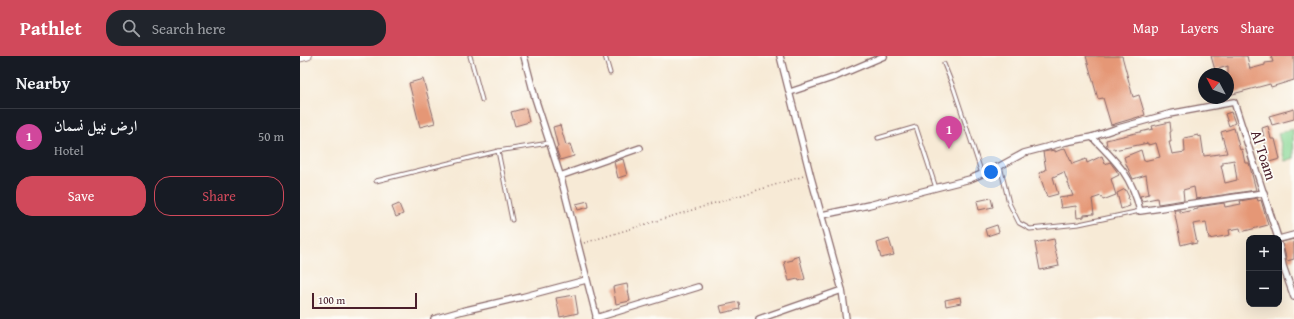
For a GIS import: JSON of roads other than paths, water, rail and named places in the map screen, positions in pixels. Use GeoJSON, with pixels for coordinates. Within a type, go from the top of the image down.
{"type":"FeatureCollection","features":[{"type":"Feature","properties":{"kind":"street"},"geometry":{"type":"LineString","coordinates":[[300,58],[308,56]]}},
{"type":"Feature","properties":{"kind":"street"},"geometry":{"type":"LineString","coordinates":[[524,56],[579,245],[596,318],[698,287]]}},
{"type":"Feature","properties":{"kind":"street"},"geometry":{"type":"LineString","coordinates":[[780,56],[810,174],[842,290],[846,319]]}},
{"type":"Feature","properties":{"kind":"street"},"geometry":{"type":"LineString","coordinates":[[790,92],[835,77],[881,57]]}},
{"type":"Feature","properties":{"kind":"street","name":"Al Toam"},"geometry":{"type":"LineString","coordinates":[[1092,137],[1169,114],[1234,102],[1277,235]]}},
{"type":"Feature","properties":{"kind":"street"},"geometry":{"type":"LineString","coordinates":[[822,215],[870,205],[970,179],[1000,166],[1024,153],[1092,137],[1120,166],[1132,186],[1140,211],[1264,193]]}},
{"type":"Feature","properties":{"kind":"street"},"geometry":{"type":"LineString","coordinates":[[560,176],[640,148]]}},
{"type":"Feature","properties":{"kind":"street"},"geometry":{"type":"LineString","coordinates":[[1282,237],[1294,235]]}},
{"type":"Feature","properties":{"kind":"street"},"geometry":{"type":"LineString","coordinates":[[1282,261],[1294,297]]}},
{"type":"Feature","properties":{"kind":"street"},"geometry":{"type":"LineString","coordinates":[[434,319],[462,310],[522,297],[586,280]]}},
{"type":"Feature","properties":{"kind":"street"},"geometry":{"type":"LineString","coordinates":[[759,319],[842,290]]}},
{"type":"Feature","properties":{"kind":"lane"},"geometry":{"type":"LineString","coordinates":[[470,56],[482,100]]}},
{"type":"Feature","properties":{"kind":"lane"},"geometry":{"type":"LineString","coordinates":[[605,56],[610,73]]}},
{"type":"Feature","properties":{"kind":"lane"},"geometry":{"type":"LineString","coordinates":[[944,64],[954,89],[982,174]]}},
{"type":"Feature","properties":{"kind":"lane"},"geometry":{"type":"LineString","coordinates":[[878,138],[916,127],[936,188]]}},
{"type":"Feature","properties":{"kind":"lane"},"geometry":{"type":"LineString","coordinates":[[376,181],[498,151],[549,143]]}},
{"type":"Feature","properties":{"kind":"lane"},"geometry":{"type":"LineString","coordinates":[[498,151],[512,220]]}},
{"type":"Feature","properties":{"kind":"lane"},"geometry":{"type":"LineString","coordinates":[[1000,166],[1009,203],[1019,223],[1030,229],[1080,224],[1140,211]]}},
{"type":"Feature","properties":{"kind":"place","name":"ارض نبيل نسمان"},"geometry":{"type":"Point","coordinates":[949,149]}}]}
